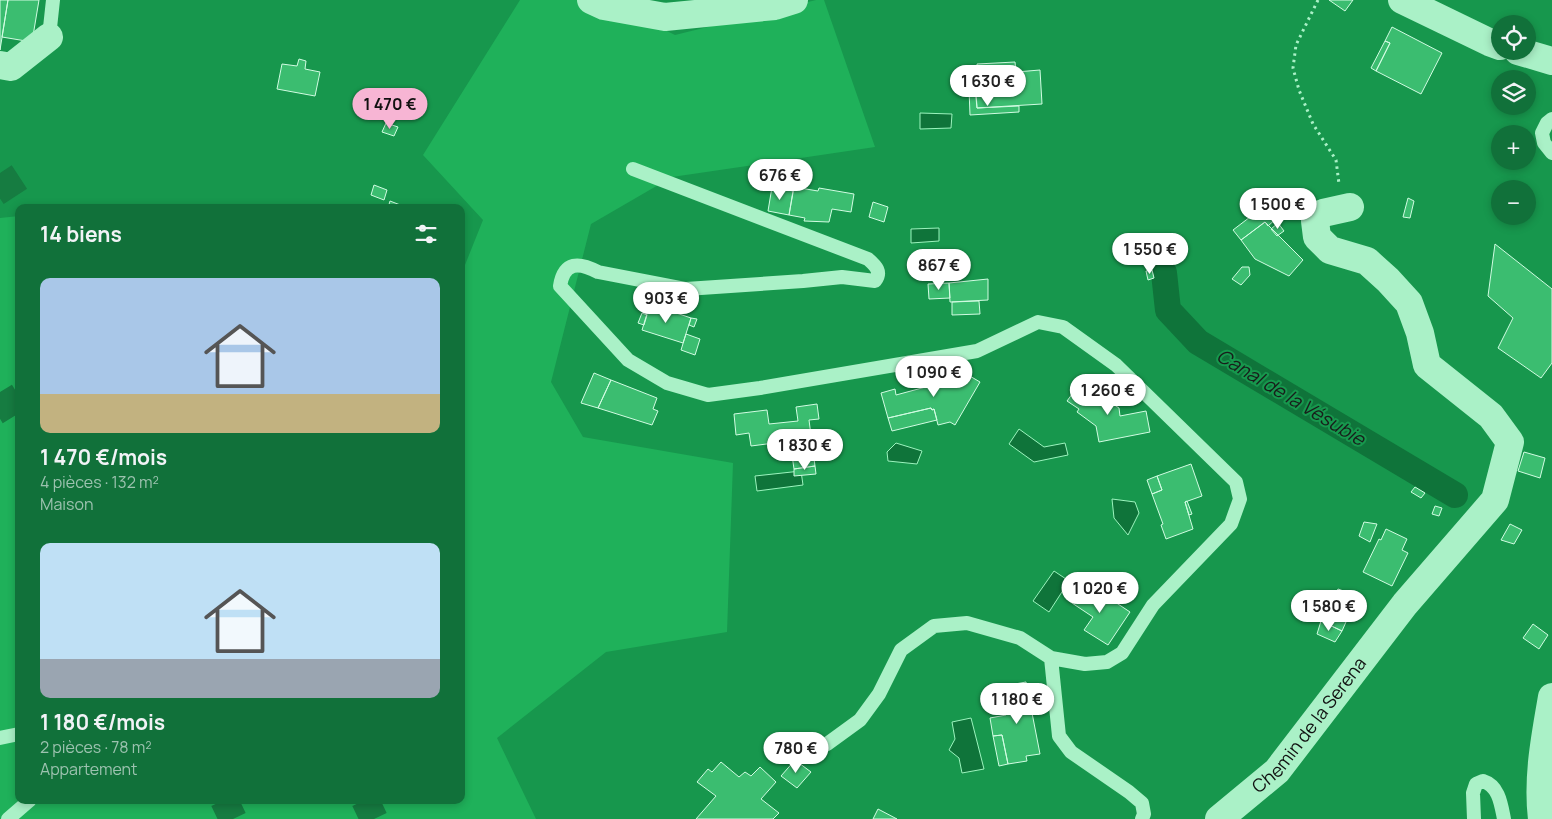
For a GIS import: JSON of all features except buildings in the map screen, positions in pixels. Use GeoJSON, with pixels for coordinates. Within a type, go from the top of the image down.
{"type":"FeatureCollection","features":[{"type":"Feature","properties":{"kind":"street"},"geometry":{"type":"LineString","coordinates":[[591,0],[604,6],[664,18],[775,6],[794,0]]}},
{"type":"Feature","properties":{"kind":"street"},"geometry":{"type":"LineString","coordinates":[[1402,0],[1491,42]]}},
{"type":"Feature","properties":{"kind":"street"},"geometry":{"type":"LineString","coordinates":[[0,65],[11,67],[49,37]]}},
{"type":"Feature","properties":{"kind":"street"},"geometry":{"type":"LineString","coordinates":[[1536,57],[1552,62]]}},
{"type":"Feature","properties":{"kind":"street","name":"Chemin de la Serena"},"geometry":{"type":"LineString","coordinates":[[1219,819],[1277,771],[1405,604],[1495,500],[1510,442],[1491,416],[1428,364],[1420,333],[1409,303],[1388,280],[1367,261],[1330,250],[1318,237],[1316,221],[1323,213],[1350,207]]}},
{"type":"Feature","properties":{"kind":"street"},"geometry":{"type":"LineString","coordinates":[[1542,819],[1543,747],[1552,697]]}},
{"type":"Feature","properties":{"kind":"lane"},"geometry":{"type":"LineString","coordinates":[[49,37],[54,0]]}},
{"type":"Feature","properties":{"kind":"lane"},"geometry":{"type":"LineString","coordinates":[[1552,119],[1547,123],[1542,133],[1544,143],[1552,153]]}},
{"type":"Feature","properties":{"kind":"lane"},"geometry":{"type":"LineString","coordinates":[[633,169],[868,259],[878,270],[879,276],[875,282],[842,277],[686,289],[598,272],[586,266],[576,265],[568,269],[561,277],[560,286],[628,360],[667,383],[708,395],[760,388],[978,351],[1038,322],[1063,327],[1116,365],[1236,482],[1240,499],[1231,524],[1153,605],[1122,653],[1107,662],[1085,664],[1051,658],[1020,638],[967,623],[934,626],[901,650],[879,694],[860,720],[827,744]]}},
{"type":"Feature","properties":{"kind":"lane"},"geometry":{"type":"LineString","coordinates":[[1051,658],[1059,736],[1071,752],[1142,803],[1144,814],[1142,819]]}},
{"type":"Feature","properties":{"kind":"lane"},"geometry":{"type":"LineString","coordinates":[[0,738],[15,735]]}},
{"type":"Feature","properties":{"kind":"lane"},"geometry":{"type":"LineString","coordinates":[[1474,819],[1473,793],[1476,784],[1483,781],[1489,783],[1499,795],[1504,819]]}},
{"type":"Feature","properties":{"kind":"lane"},"geometry":{"type":"LineString","coordinates":[[8,819],[25,804]]}},
{"type":"Feature","properties":{"kind":"path"},"geometry":{"type":"LineString","coordinates":[[1318,0],[1296,45],[1294,68],[1299,90],[1313,124],[1336,160],[1339,189],[1350,207]]}},
{"type":"Feature","properties":{"kind":"shaded area"},"geometry":{"type":"Polygon","coordinates":[[[520,0],[605,0],[675,35],[816,0],[824,0],[875,147],[672,177],[591,224],[551,382],[583,437],[733,463],[727,632],[606,652],[497,738],[536,819],[0,819],[0,218],[15,216],[15,804],[465,804],[465,265],[483,220],[423,155],[520,0]]]}},
{"type":"Feature","properties":{"kind":"shaded area"},"geometry":{"type":"Polygon","coordinates":[[[920,113],[952,114],[951,128],[920,129],[920,113]]]}},
{"type":"Feature","properties":{"kind":"shaded area"},"geometry":{"type":"Polygon","coordinates":[[[939,228],[939,241],[911,243],[911,229],[939,228]]]}},
{"type":"Feature","properties":{"kind":"shaded area"},"geometry":{"type":"Polygon","coordinates":[[[1019,429],[1044,447],[1065,443],[1068,455],[1034,462],[1009,444],[1019,429]]]}},
{"type":"Feature","properties":{"kind":"shaded area"},"geometry":{"type":"Polygon","coordinates":[[[896,443],[922,451],[917,464],[888,461],[887,452],[896,443]]]}},
{"type":"Feature","properties":{"kind":"shaded area"},"geometry":{"type":"Polygon","coordinates":[[[801,471],[803,485],[757,491],[755,476],[801,471]]]}},
{"type":"Feature","properties":{"kind":"shaded area"},"geometry":{"type":"Polygon","coordinates":[[[1112,499],[1135,502],[1139,513],[1128,535],[1114,518],[1112,499]]]}},
{"type":"Feature","properties":{"kind":"shaded area"},"geometry":{"type":"Polygon","coordinates":[[[1054,571],[1069,581],[1049,612],[1033,601],[1054,571]]]}},
{"type":"Feature","properties":{"kind":"shaded area"},"geometry":{"type":"Polygon","coordinates":[[[971,718],[984,769],[962,773],[959,758],[949,750],[955,739],[952,722],[971,718]]]}},
{"type":"Feature","properties":{"kind":"waterway","name":"Canal de la Vésubie"},"geometry":{"type":"LineString","coordinates":[[1164,273],[1168,310],[1198,342],[1455,495]]}},
{"type":"Feature","properties":{"kind":"tunnel"},"geometry":{"type":"LineString","coordinates":[[0,173],[20,204]]}},
{"type":"Feature","properties":{"kind":"tunnel"},"geometry":{"type":"LineString","coordinates":[[0,392],[15,416]]}},
{"type":"Feature","properties":{"kind":"tunnel"},"geometry":{"type":"LineString","coordinates":[[226,804],[233,819]]}},
{"type":"Feature","properties":{"kind":"tunnel"},"geometry":{"type":"LineString","coordinates":[[367,804],[374,819]]}}]}
